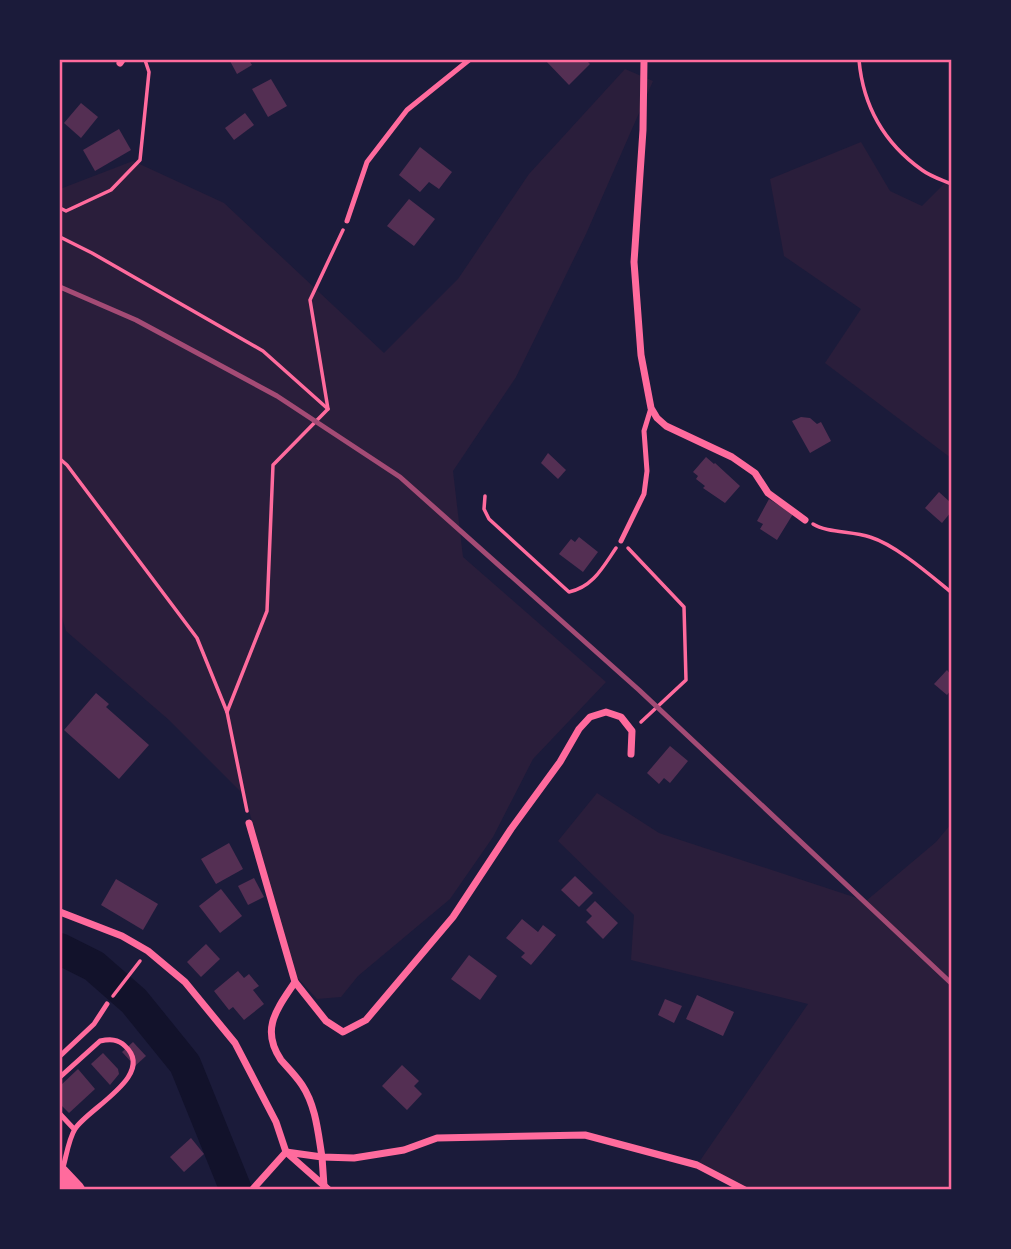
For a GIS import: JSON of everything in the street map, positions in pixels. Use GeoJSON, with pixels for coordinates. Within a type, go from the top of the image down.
{"type":"FeatureCollection","features":[{"type":"Feature","properties":{"kind":"main road"},"geometry":{"type":"LineString","coordinates":[[60,1173],[76,1189]]}},
{"type":"Feature","properties":{"kind":"street"},"geometry":{"type":"LineString","coordinates":[[644,60],[643,130],[634,262],[640,355],[651,408],[666,426],[732,457],[755,473],[768,493],[805,520]]}},
{"type":"Feature","properties":{"kind":"street"},"geometry":{"type":"LineString","coordinates":[[249,823],[295,982],[326,1020],[343,1032],[366,1020],[453,918],[511,829],[560,762],[579,729],[590,717],[606,712],[621,717],[632,731],[631,754]]}},
{"type":"Feature","properties":{"kind":"street"},"geometry":{"type":"LineString","coordinates":[[60,912],[122,936],[148,951],[185,982],[235,1043],[276,1122],[286,1152],[327,1188]]}},
{"type":"Feature","properties":{"kind":"street"},"geometry":{"type":"LineString","coordinates":[[295,982],[278,1008],[271,1026],[271,1042],[280,1058],[303,1086],[316,1117],[327,1188]]}},
{"type":"Feature","properties":{"kind":"street"},"geometry":{"type":"LineString","coordinates":[[286,1152],[354,1158],[404,1150],[436,1138],[585,1135],[697,1165],[745,1189]]}},
{"type":"Feature","properties":{"kind":"street"},"geometry":{"type":"LineString","coordinates":[[252,1189],[286,1152]]}},
{"type":"Feature","properties":{"kind":"lane"},"geometry":{"type":"LineString","coordinates":[[347,221],[367,162],[407,110],[469,60]]}},
{"type":"Feature","properties":{"kind":"lane"},"geometry":{"type":"LineString","coordinates":[[621,541],[645,494],[647,471],[644,431],[651,408]]}},
{"type":"Feature","properties":{"kind":"lane"},"geometry":{"type":"LineString","coordinates":[[60,1056],[94,1024],[107,1004]]}},
{"type":"Feature","properties":{"kind":"lane"},"geometry":{"type":"LineString","coordinates":[[60,1077],[100,1041],[108,1039],[124,1044],[133,1058],[131,1074],[126,1081],[74,1129],[60,1173]]}},
{"type":"Feature","properties":{"kind":"lane"},"geometry":{"type":"LineString","coordinates":[[60,1114],[74,1129]]}},
{"type":"Feature","properties":{"kind":"path"},"geometry":{"type":"LineString","coordinates":[[60,208],[66,211],[111,190],[140,160],[149,72],[145,60]]}},
{"type":"Feature","properties":{"kind":"path"},"geometry":{"type":"LineString","coordinates":[[859,60],[861,80],[875,121],[923,171],[951,184]]}},
{"type":"Feature","properties":{"kind":"path"},"geometry":{"type":"LineString","coordinates":[[328,409],[310,300],[347,221]]}},
{"type":"Feature","properties":{"kind":"path"},"geometry":{"type":"LineString","coordinates":[[60,237],[263,351],[328,409]]}},
{"type":"Feature","properties":{"kind":"path"},"geometry":{"type":"LineString","coordinates":[[227,712],[267,611],[273,465],[328,409]]}},
{"type":"Feature","properties":{"kind":"path"},"geometry":{"type":"LineString","coordinates":[[60,459],[197,638],[227,712],[249,823]]}},
{"type":"Feature","properties":{"kind":"path"},"geometry":{"type":"LineString","coordinates":[[485,496],[484,509],[489,519],[569,592],[582,590],[594,579],[621,541],[684,607],[686,680],[632,731]]}},
{"type":"Feature","properties":{"kind":"path"},"geometry":{"type":"LineString","coordinates":[[805,520],[822,530],[873,537],[910,560],[951,592]]}},
{"type":"Feature","properties":{"kind":"path"},"geometry":{"type":"LineString","coordinates":[[107,1004],[131,972]]}},
{"type":"Feature","properties":{"kind":"shaded area"},"geometry":{"type":"Polygon","coordinates":[[[625,69],[653,81],[586,234],[516,377],[453,471],[463,557],[606,682],[533,759],[493,837],[450,899],[358,976],[341,997],[317,999],[295,975],[245,796],[169,720],[66,631],[60,610],[60,189],[133,161],[224,203],[384,353],[458,279],[529,174],[625,69]]]}},
{"type":"Feature","properties":{"kind":"shaded area"},"geometry":{"type":"Polygon","coordinates":[[[861,142],[890,191],[922,206],[951,177],[951,458],[825,363],[861,309],[784,256],[770,179],[861,142]]]}},
{"type":"Feature","properties":{"kind":"shaded area"},"geometry":{"type":"Polygon","coordinates":[[[597,793],[659,833],[866,901],[936,842],[951,824],[951,1189],[745,1189],[697,1165],[808,1004],[631,960],[634,915],[558,841],[597,793]]]}},
{"type":"Feature","properties":{"kind":"building"},"geometry":{"type":"Polygon","coordinates":[[[249,60],[252,65],[237,74],[230,61],[249,60]]]}},
{"type":"Feature","properties":{"kind":"building"},"geometry":{"type":"Polygon","coordinates":[[[545,60],[586,60],[590,64],[569,85],[545,60]]]}},
{"type":"Feature","properties":{"kind":"building"},"geometry":{"type":"Polygon","coordinates":[[[271,79],[287,106],[268,117],[252,89],[271,79]]]}},
{"type":"Feature","properties":{"kind":"building"},"geometry":{"type":"Polygon","coordinates":[[[81,103],[98,117],[81,138],[64,123],[81,103]]]}},
{"type":"Feature","properties":{"kind":"building"},"geometry":{"type":"Polygon","coordinates":[[[245,113],[254,125],[234,140],[225,128],[245,113]]]}},
{"type":"Feature","properties":{"kind":"building"},"geometry":{"type":"Polygon","coordinates":[[[119,129],[131,150],[95,171],[83,150],[119,129]]]}},
{"type":"Feature","properties":{"kind":"building"},"geometry":{"type":"Polygon","coordinates":[[[420,147],[452,172],[439,189],[429,182],[420,192],[399,175],[420,147]]]}},
{"type":"Feature","properties":{"kind":"building"},"geometry":{"type":"Polygon","coordinates":[[[409,199],[435,219],[414,246],[387,226],[409,199]]]}},
{"type":"Feature","properties":{"kind":"building"},"geometry":{"type":"Polygon","coordinates":[[[801,417],[810,418],[817,424],[821,422],[831,441],[810,453],[792,421],[801,417]]]}},
{"type":"Feature","properties":{"kind":"building"},"geometry":{"type":"Polygon","coordinates":[[[548,453],[566,470],[558,479],[541,463],[548,453]]]}},
{"type":"Feature","properties":{"kind":"building"},"geometry":{"type":"Polygon","coordinates":[[[706,457],[740,486],[725,503],[703,488],[705,486],[696,479],[698,476],[693,472],[706,457]]]}},
{"type":"Feature","properties":{"kind":"building"},"geometry":{"type":"Polygon","coordinates":[[[939,492],[951,503],[951,512],[942,523],[925,508],[939,492]]]}},
{"type":"Feature","properties":{"kind":"building"},"geometry":{"type":"Polygon","coordinates":[[[769,499],[793,514],[777,540],[760,529],[763,524],[757,521],[769,499]]]}},
{"type":"Feature","properties":{"kind":"building"},"geometry":{"type":"Polygon","coordinates":[[[579,537],[598,552],[583,572],[559,554],[571,539],[575,542],[579,537]]]}},
{"type":"Feature","properties":{"kind":"building"},"geometry":{"type":"Polygon","coordinates":[[[947,670],[951,675],[951,690],[947,695],[934,684],[947,670]]]}},
{"type":"Feature","properties":{"kind":"building"},"geometry":{"type":"Polygon","coordinates":[[[96,693],[109,704],[106,707],[149,745],[119,779],[64,730],[96,693]]]}},
{"type":"Feature","properties":{"kind":"building"},"geometry":{"type":"Polygon","coordinates":[[[670,746],[688,761],[670,783],[664,778],[659,784],[647,773],[670,746]]]}},
{"type":"Feature","properties":{"kind":"building"},"geometry":{"type":"Polygon","coordinates":[[[229,843],[243,869],[216,884],[201,859],[229,843]]]}},
{"type":"Feature","properties":{"kind":"building"},"geometry":{"type":"Polygon","coordinates":[[[575,876],[593,893],[579,907],[561,890],[575,876]]]}},
{"type":"Feature","properties":{"kind":"building"},"geometry":{"type":"Polygon","coordinates":[[[254,878],[264,897],[248,905],[238,886],[254,878]]]}},
{"type":"Feature","properties":{"kind":"building"},"geometry":{"type":"Polygon","coordinates":[[[116,879],[158,904],[143,930],[101,905],[116,879]]]}},
{"type":"Feature","properties":{"kind":"building"},"geometry":{"type":"Polygon","coordinates":[[[221,889],[242,916],[220,933],[199,906],[221,889]]]}},
{"type":"Feature","properties":{"kind":"building"},"geometry":{"type":"Polygon","coordinates":[[[595,901],[618,923],[603,939],[586,922],[592,916],[586,910],[595,901]]]}},
{"type":"Feature","properties":{"kind":"building"},"geometry":{"type":"Polygon","coordinates":[[[522,919],[538,932],[543,925],[556,935],[531,965],[521,957],[525,953],[506,938],[522,919]]]}},
{"type":"Feature","properties":{"kind":"building"},"geometry":{"type":"Polygon","coordinates":[[[206,944],[220,959],[201,977],[187,962],[206,944]]]}},
{"type":"Feature","properties":{"kind":"building"},"geometry":{"type":"Polygon","coordinates":[[[469,955],[497,976],[480,1000],[451,979],[469,955]]]}},
{"type":"Feature","properties":{"kind":"building"},"geometry":{"type":"Polygon","coordinates":[[[238,971],[244,978],[249,974],[259,986],[253,990],[264,1004],[244,1020],[233,1007],[229,1010],[214,991],[238,971]]]}},
{"type":"Feature","properties":{"kind":"building"},"geometry":{"type":"Polygon","coordinates":[[[697,995],[734,1012],[723,1036],[686,1019],[697,995]]]}},
{"type":"Feature","properties":{"kind":"building"},"geometry":{"type":"Polygon","coordinates":[[[665,999],[682,1006],[674,1023],[658,1015],[665,999]]]}},
{"type":"Feature","properties":{"kind":"building"},"geometry":{"type":"Polygon","coordinates":[[[133,1042],[146,1056],[135,1066],[122,1052],[133,1042]]]}},
{"type":"Feature","properties":{"kind":"building"},"geometry":{"type":"Polygon","coordinates":[[[103,1053],[118,1069],[119,1074],[110,1085],[91,1064],[103,1053]]]}},
{"type":"Feature","properties":{"kind":"building"},"geometry":{"type":"Polygon","coordinates":[[[402,1065],[419,1081],[414,1086],[422,1094],[407,1110],[382,1086],[402,1065]]]}},
{"type":"Feature","properties":{"kind":"building"},"geometry":{"type":"Polygon","coordinates":[[[78,1069],[95,1089],[69,1113],[60,1104],[60,1086],[78,1069]]]}},
{"type":"Feature","properties":{"kind":"building"},"geometry":{"type":"Polygon","coordinates":[[[191,1138],[204,1154],[184,1172],[170,1157],[191,1138]]]}},
{"type":"Feature","properties":{"kind":"waterway"},"geometry":{"type":"LineString","coordinates":[[60,949],[94,966],[134,1001],[185,1064],[236,1190]]}},
{"type":"Feature","properties":{"kind":"railway"},"geometry":{"type":"LineString","coordinates":[[60,287],[136,320],[277,396],[400,477],[639,690],[951,983]]}}]}
